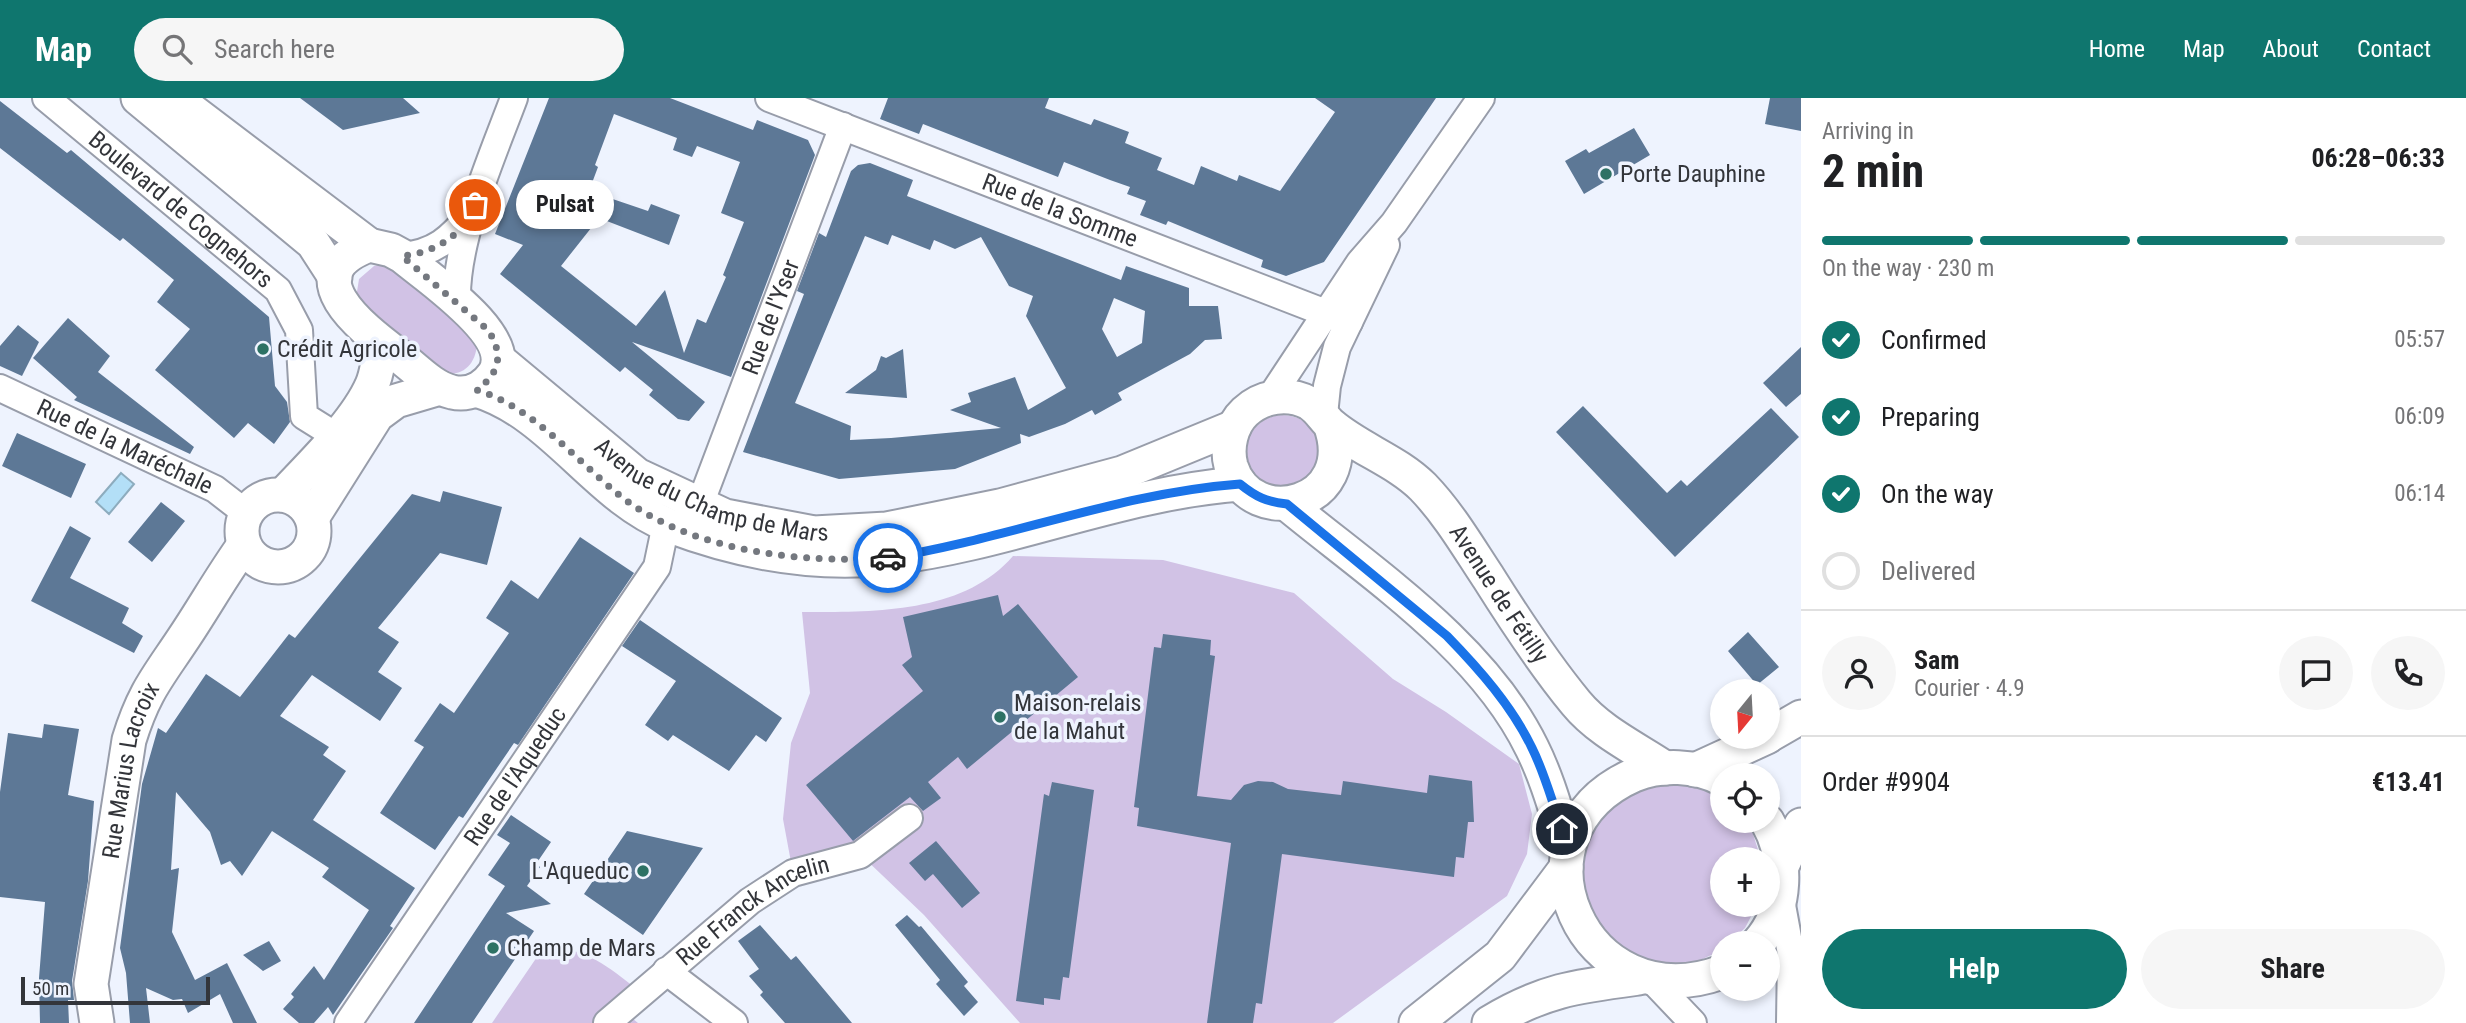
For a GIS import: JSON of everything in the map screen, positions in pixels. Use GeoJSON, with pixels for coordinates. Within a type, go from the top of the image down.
{"type":"FeatureCollection","features":[{"type":"Feature","properties":{"kind":"main road"},"geometry":{"type":"LineString","coordinates":[[138,98],[313,243],[335,277]]}},
{"type":"Feature","properties":{"kind":"main road"},"geometry":{"type":"LineString","coordinates":[[175,98],[369,245],[391,250],[402,256],[488,330],[499,351],[500,361],[494,374],[477,390],[453,392],[440,388],[380,342],[341,306],[336,293],[335,277],[342,262],[355,250],[369,245]]}},
{"type":"Feature","properties":{"kind":"main road"},"geometry":{"type":"LineString","coordinates":[[283,495],[337,436],[372,386],[378,366],[380,342]]}},
{"type":"Feature","properties":{"kind":"main road","name":"Avenue du Champ de Mars"},"geometry":{"type":"LineString","coordinates":[[500,361],[637,475],[699,507],[782,529],[851,533],[887,529],[1000,506],[1122,473],[1234,427]]}},
{"type":"Feature","properties":{"kind":"main road"},"geometry":{"type":"LineString","coordinates":[[312,518],[300,503],[283,495],[262,499],[245,529],[250,555],[269,566],[291,565],[308,551],[313,541],[312,518],[377,415],[396,401],[440,388]]}},
{"type":"Feature","properties":{"kind":"main road","name":"Avenue du Champ de Mars"},"geometry":{"type":"LineString","coordinates":[[477,390],[509,403],[618,495],[666,524],[744,548],[798,558],[851,561],[889,558],[1021,530],[1175,490],[1240,484]]}},
{"type":"Feature","properties":{"kind":"main road"},"geometry":{"type":"LineString","coordinates":[[1290,397],[1308,403],[1327,420],[1337,454],[1326,482],[1311,496],[1287,504],[1270,502],[1253,495],[1240,484],[1231,466],[1229,446],[1234,427],[1243,414],[1270,398],[1290,397]]}},
{"type":"Feature","properties":{"kind":"main road","name":"Avenue de Fétilly"},"geometry":{"type":"LineString","coordinates":[[1327,420],[1422,486],[1455,526],[1522,630],[1577,704],[1595,723],[1694,772]]}},
{"type":"Feature","properties":{"kind":"main road"},"geometry":{"type":"LineString","coordinates":[[1287,504],[1447,636],[1491,685],[1532,746],[1567,858],[1566,890],[1582,932],[1595,950],[1616,967],[1647,980]]}},
{"type":"Feature","properties":{"kind":"main road","name":"Rue Marius Lacroix"},"geometry":{"type":"LineString","coordinates":[[97,1023],[91,984],[129,740],[155,676],[185,636],[245,529]]}},
{"type":"Feature","properties":{"kind":"main road"},"geometry":{"type":"LineString","coordinates":[[1780,729],[1801,717]]}},
{"type":"Feature","properties":{"kind":"main road"},"geometry":{"type":"LineString","coordinates":[[1416,1023],[1500,956],[1567,858],[1586,812],[1602,794],[1642,772],[1694,772],[1742,749]]}},
{"type":"Feature","properties":{"kind":"main road"},"geometry":{"type":"LineString","coordinates":[[1766,931],[1774,918],[1781,880],[1801,825]]}},
{"type":"Feature","properties":{"kind":"main road"},"geometry":{"type":"LineString","coordinates":[[1772,833],[1777,844],[1781,880]]}},
{"type":"Feature","properties":{"kind":"main road"},"geometry":{"type":"LineString","coordinates":[[1489,1023],[1540,995],[1571,987],[1647,980],[1690,982],[1710,976]]}},
{"type":"Feature","properties":{"kind":"street","name":"Boulevard de Cognehors"},"geometry":{"type":"LineString","coordinates":[[46,98],[278,290],[299,330],[304,416],[337,436]]}},
{"type":"Feature","properties":{"kind":"street"},"geometry":{"type":"LineString","coordinates":[[457,302],[457,274],[472,213],[514,98]]}},
{"type":"Feature","properties":{"kind":"street","name":"Rue de la Somme"},"geometry":{"type":"LineString","coordinates":[[769,98],[1337,317]]}},
{"type":"Feature","properties":{"kind":"street"},"geometry":{"type":"LineString","coordinates":[[1327,420],[1337,317],[1360,262],[1394,223],[1481,98]]}},
{"type":"Feature","properties":{"kind":"street","name":"Rue de l'Yser"},"geometry":{"type":"LineString","coordinates":[[699,507],[843,126]]}},
{"type":"Feature","properties":{"kind":"street"},"geometry":{"type":"LineString","coordinates":[[402,256],[420,254],[441,245],[472,213]]}},
{"type":"Feature","properties":{"kind":"street"},"geometry":{"type":"LineString","coordinates":[[1270,398],[1337,317]]}},
{"type":"Feature","properties":{"kind":"street","name":"Rue de la Maréchale"},"geometry":{"type":"LineString","coordinates":[[0,388],[215,489],[245,529]]}},
{"type":"Feature","properties":{"kind":"street","name":"Rue de l'Aqueduc"},"geometry":{"type":"LineString","coordinates":[[348,1023],[657,568],[666,524]]}},
{"type":"Feature","properties":{"kind":"street","name":"Rue Franck Ancelin"},"geometry":{"type":"LineString","coordinates":[[607,1023],[750,901],[793,873],[860,855],[909,818]]}},
{"type":"Feature","properties":{"kind":"street"},"geometry":{"type":"LineString","coordinates":[[1781,880],[1791,954],[1790,1023]]}},
{"type":"Feature","properties":{"kind":"street"},"geometry":{"type":"LineString","coordinates":[[666,971],[734,1023]]}},
{"type":"Feature","properties":{"kind":"street"},"geometry":{"type":"LineString","coordinates":[[1647,980],[1693,1023]]}},
{"type":"Feature","properties":{"kind":"shaded area"},"geometry":{"type":"Polygon","coordinates":[[[385,264],[397,268],[477,339],[475,355],[467,368],[454,374],[437,372],[356,298],[359,279],[374,266],[385,264]]]}},
{"type":"Feature","properties":{"kind":"shaded area"},"geometry":{"type":"Polygon","coordinates":[[[1283,415],[1304,421],[1314,431],[1320,452],[1314,473],[1304,483],[1283,489],[1262,483],[1252,473],[1246,452],[1252,431],[1262,421],[1283,415]]]}},
{"type":"Feature","properties":{"kind":"shaded area"},"geometry":{"type":"Polygon","coordinates":[[[1013,556],[1163,560],[1294,593],[1393,679],[1446,712],[1519,764],[1532,814],[1527,854],[1507,896],[1333,1023],[1020,1023],[924,915],[861,855],[793,873],[783,819],[791,743],[810,693],[802,612],[887,610],[943,599],[969,589],[992,575],[1013,556]]]}},
{"type":"Feature","properties":{"kind":"shaded area"},"geometry":{"type":"Polygon","coordinates":[[[1674,782],[1710,792],[1710,833],[1752,833],[1757,847],[1710,847],[1710,917],[1751,917],[1742,931],[1710,931],[1710,956],[1694,963],[1662,966],[1642,961],[1598,930],[1578,880],[1578,863],[1595,818],[1650,784],[1674,782]]]}},
{"type":"Feature","properties":{"kind":"shaded area"},"geometry":{"type":"Polygon","coordinates":[[[556,948],[591,958],[641,992],[622,1010],[638,1023],[492,1023],[539,954],[556,948]]]}},
{"type":"Feature","properties":{"kind":"water"},"geometry":{"type":"Polygon","coordinates":[[[121,473],[134,484],[109,514],[96,502],[121,473]]]}},
{"type":"Feature","properties":{"kind":"building"},"geometry":{"type":"Polygon","coordinates":[[[300,98],[403,98],[420,113],[343,130],[300,98]]]}},
{"type":"Feature","properties":{"kind":"building"},"geometry":{"type":"Polygon","coordinates":[[[549,98],[670,98],[753,130],[757,120],[808,140],[815,155],[731,377],[632,342],[705,402],[689,421],[678,419],[649,395],[653,390],[625,367],[620,372],[500,274],[523,245],[495,234],[549,98]],[[614,114],[595,165],[598,167],[589,191],[648,211],[651,204],[680,215],[669,245],[599,218],[561,266],[636,326],[665,290],[684,353],[697,319],[706,323],[726,277],[723,275],[744,222],[721,213],[740,162],[697,146],[692,157],[673,150],[677,138],[614,114]]]}},
{"type":"Feature","properties":{"kind":"building"},"geometry":{"type":"Polygon","coordinates":[[[888,98],[1049,98],[1045,108],[1091,125],[1094,119],[1129,132],[1125,143],[1162,158],[1157,170],[1194,185],[1201,166],[1237,181],[1239,175],[1280,191],[1335,112],[1315,98],[1436,98],[1324,262],[1286,276],[1261,267],[1263,260],[1168,221],[1166,225],[1140,215],[1146,201],[1127,194],[1130,187],[1064,162],[1058,177],[923,124],[919,134],[880,119],[888,98]]]}},
{"type":"Feature","properties":{"kind":"building"},"geometry":{"type":"Polygon","coordinates":[[[1770,98],[1801,98],[1801,131],[1765,124],[1770,98]]]}},
{"type":"Feature","properties":{"kind":"building"},"geometry":{"type":"Polygon","coordinates":[[[0,101],[67,153],[71,150],[269,317],[275,386],[287,402],[290,422],[274,444],[248,423],[234,438],[155,370],[190,329],[157,302],[174,280],[123,238],[120,241],[0,148],[0,101]]]}},
{"type":"Feature","properties":{"kind":"building"},"geometry":{"type":"Polygon","coordinates":[[[1634,128],[1650,155],[1584,194],[1565,161],[1586,149],[1589,153],[1634,128]]]}},
{"type":"Feature","properties":{"kind":"building"},"geometry":{"type":"Polygon","coordinates":[[[870,163],[913,180],[907,196],[1121,280],[1126,266],[1189,288],[1189,306],[1218,306],[1222,339],[1205,340],[1190,354],[1118,393],[1122,400],[1095,415],[1092,410],[1065,424],[1029,437],[1020,434],[1021,443],[955,469],[839,479],[743,452],[804,294],[797,291],[819,233],[826,237],[851,171],[858,165],[870,163]],[[892,235],[888,245],[865,236],[795,403],[851,426],[850,440],[891,438],[1001,428],[950,410],[971,402],[968,393],[1015,377],[1028,410],[1066,388],[1026,316],[1033,296],[1009,286],[981,237],[955,249],[934,240],[930,250],[892,235]],[[1114,298],[1102,329],[1117,357],[1142,343],[1145,311],[1114,298]]]}},
{"type":"Feature","properties":{"kind":"building"},"geometry":{"type":"Polygon","coordinates":[[[68,318],[110,356],[98,372],[194,447],[190,454],[74,400],[77,397],[33,358],[68,318]]]}},
{"type":"Feature","properties":{"kind":"building"},"geometry":{"type":"Polygon","coordinates":[[[18,325],[39,342],[22,376],[0,366],[0,346],[18,325]]]}},
{"type":"Feature","properties":{"kind":"building"},"geometry":{"type":"Polygon","coordinates":[[[1801,347],[1801,394],[1786,407],[1763,383],[1801,347]]]}},
{"type":"Feature","properties":{"kind":"building"},"geometry":{"type":"Polygon","coordinates":[[[903,349],[907,398],[845,393],[876,370],[881,356],[886,358],[903,349]]]}},
{"type":"Feature","properties":{"kind":"building"},"geometry":{"type":"Polygon","coordinates":[[[1583,406],[1667,493],[1681,480],[1687,486],[1771,408],[1799,437],[1675,557],[1556,432],[1583,406]]]}},
{"type":"Feature","properties":{"kind":"building"},"geometry":{"type":"Polygon","coordinates":[[[17,433],[86,464],[71,498],[2,466],[17,433]]]}},
{"type":"Feature","properties":{"kind":"building"},"geometry":{"type":"Polygon","coordinates":[[[443,491],[502,507],[487,565],[440,553],[378,628],[399,642],[378,672],[402,688],[380,721],[312,675],[280,716],[329,747],[323,755],[346,771],[313,820],[415,888],[390,926],[393,928],[333,1015],[328,1007],[314,1023],[299,1023],[283,1009],[294,997],[291,994],[314,966],[324,980],[369,910],[322,877],[329,868],[272,831],[242,876],[230,861],[221,865],[210,832],[176,792],[171,870],[179,868],[172,932],[195,980],[227,963],[257,1023],[233,1023],[220,994],[188,1013],[182,999],[173,1000],[146,988],[150,1023],[130,1023],[126,973],[120,948],[142,784],[158,728],[166,733],[206,674],[240,697],[289,634],[295,638],[412,494],[440,502],[443,491]]]}},
{"type":"Feature","properties":{"kind":"building"},"geometry":{"type":"Polygon","coordinates":[[[161,502],[185,521],[152,562],[128,542],[161,502]]]}},
{"type":"Feature","properties":{"kind":"building"},"geometry":{"type":"Polygon","coordinates":[[[70,526],[91,538],[70,578],[129,608],[122,623],[143,636],[134,653],[31,601],[70,526]]]}},
{"type":"Feature","properties":{"kind":"building"},"geometry":{"type":"Polygon","coordinates":[[[580,537],[634,573],[518,745],[514,743],[463,818],[459,816],[435,850],[380,813],[424,747],[414,741],[440,703],[454,713],[509,633],[486,618],[511,580],[538,599],[580,537]]]}},
{"type":"Feature","properties":{"kind":"building","name":"Maison-relais de la Mahut"},"geometry":{"type":"Polygon","coordinates":[[[998,595],[1003,616],[1018,604],[1078,677],[967,769],[958,757],[928,782],[941,798],[923,811],[910,797],[853,841],[806,785],[923,691],[902,665],[912,657],[903,617],[998,595]]]}},
{"type":"Feature","properties":{"kind":"building"},"geometry":{"type":"Polygon","coordinates":[[[640,620],[782,718],[766,742],[756,735],[729,771],[673,735],[668,741],[645,725],[676,681],[622,646],[640,620]]]}},
{"type":"Feature","properties":{"kind":"building"},"geometry":{"type":"Polygon","coordinates":[[[1748,632],[1779,667],[1764,679],[1752,679],[1728,651],[1748,632]]]}},
{"type":"Feature","properties":{"kind":"building"},"geometry":{"type":"Polygon","coordinates":[[[1163,634],[1211,640],[1210,655],[1215,656],[1197,796],[1231,800],[1244,785],[1258,781],[1273,782],[1288,789],[1341,795],[1343,781],[1427,793],[1429,775],[1472,781],[1474,822],[1468,822],[1464,858],[1456,857],[1454,877],[1282,854],[1262,1004],[1256,1003],[1253,1023],[1207,1023],[1231,843],[1137,826],[1139,808],[1134,807],[1154,647],[1161,648],[1163,634]]]}},
{"type":"Feature","properties":{"kind":"building"},"geometry":{"type":"Polygon","coordinates":[[[44,724],[79,729],[68,795],[94,801],[88,881],[72,981],[74,1000],[68,1000],[69,1023],[40,1023],[39,978],[45,902],[0,897],[0,792],[8,733],[42,738],[44,724]]]}},
{"type":"Feature","properties":{"kind":"building"},"geometry":{"type":"Polygon","coordinates":[[[1052,782],[1094,790],[1069,978],[1063,977],[1060,1000],[1044,998],[1044,1005],[1016,1001],[1044,794],[1049,796],[1052,782]]]}},
{"type":"Feature","properties":{"kind":"building","name":"Champ de Mars"},"geometry":{"type":"Polygon","coordinates":[[[511,815],[551,842],[536,864],[540,867],[527,886],[551,904],[506,913],[534,931],[472,1023],[414,1023],[505,886],[488,875],[510,843],[497,835],[511,815]]]}},
{"type":"Feature","properties":{"kind":"building","name":"L'Aqueduc"},"geometry":{"type":"Polygon","coordinates":[[[627,831],[703,848],[643,935],[584,894],[627,831]]]}},
{"type":"Feature","properties":{"kind":"building"},"geometry":{"type":"Polygon","coordinates":[[[936,841],[980,893],[962,908],[933,874],[925,881],[909,863],[936,841]]]}},
{"type":"Feature","properties":{"kind":"building"},"geometry":{"type":"Polygon","coordinates":[[[907,915],[921,926],[968,982],[964,986],[978,1002],[964,1016],[936,984],[940,980],[895,925],[907,915]]]}},
{"type":"Feature","properties":{"kind":"building"},"geometry":{"type":"Polygon","coordinates":[[[760,925],[791,960],[796,956],[852,1023],[785,1023],[760,995],[763,992],[749,976],[759,969],[738,941],[760,925]]]}},
{"type":"Feature","properties":{"kind":"building"},"geometry":{"type":"Polygon","coordinates":[[[269,941],[281,961],[263,971],[243,955],[269,941]]]}},
{"type":"Feature","properties":{"kind":"way so far"},"geometry":{"type":"LineString","coordinates":[[475,205],[472,213],[441,245],[431,251],[402,256],[488,330],[494,340],[500,361],[494,374],[477,390],[509,403],[618,495],[666,524],[716,541],[776,555],[809,560],[888,558]]}},
{"type":"Feature","properties":{"kind":"place","name":"Porte Dauphine"},"geometry":{"type":"Point","coordinates":[1606,174]}},
{"type":"Feature","properties":{"kind":"place","name":"Pulsat"},"geometry":{"type":"Point","coordinates":[475,205]}},
{"type":"Feature","properties":{"kind":"place","name":"Crédit Agricole"},"geometry":{"type":"Point","coordinates":[263,349]}},
{"type":"Feature","properties":{"kind":"place","name":"Maison-relais de la Mahut"},"geometry":{"type":"Point","coordinates":[1000,717]}},
{"type":"Feature","properties":{"kind":"place","name":"L'Aqueduc"},"geometry":{"type":"Point","coordinates":[643,871]}},
{"type":"Feature","properties":{"kind":"place","name":"Champ de Mars"},"geometry":{"type":"Point","coordinates":[493,948]}},
{"type":"Feature","properties":{"kind":"route"},"geometry":{"type":"LineString","coordinates":[[888,558],[1021,530],[1175,490],[1240,484],[1253,495],[1270,502],[1287,504],[1447,636],[1469,659],[1491,685],[1532,746],[1562,829]]}}]}
